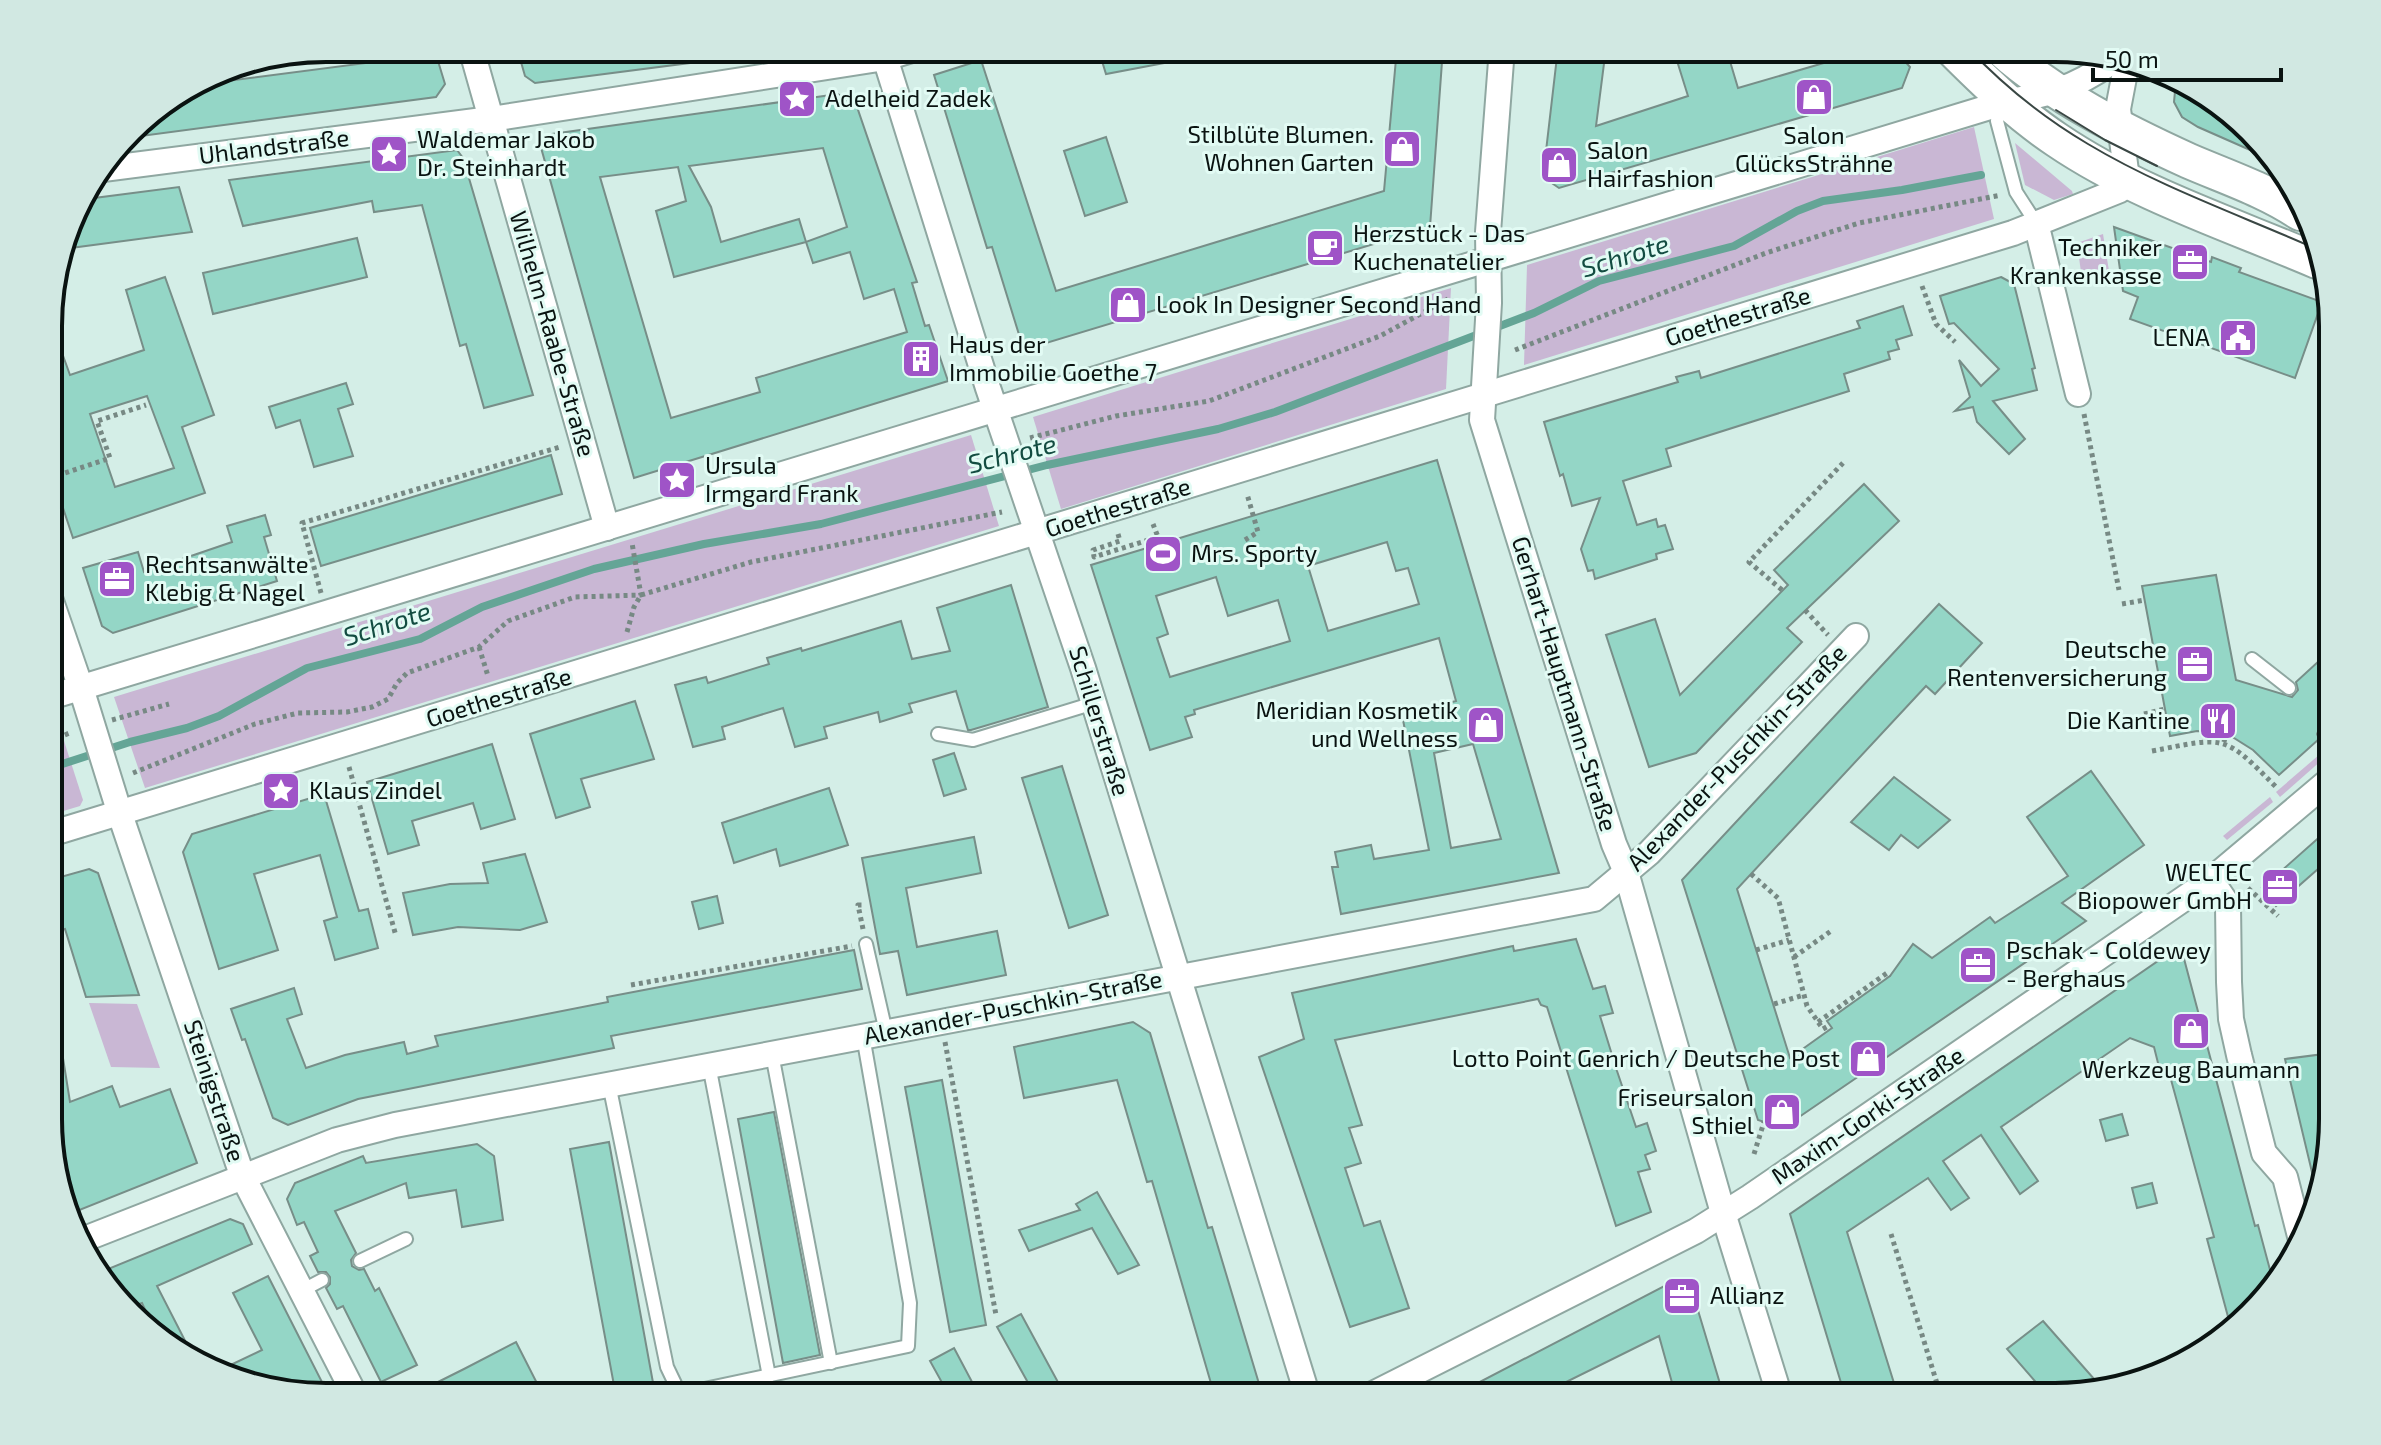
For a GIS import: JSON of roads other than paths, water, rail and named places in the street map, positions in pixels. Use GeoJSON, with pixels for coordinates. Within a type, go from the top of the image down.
{"type":"FeatureCollection","features":[{"type":"Feature","properties":{"kind":"street","name":"Gerhart-Hauptmann-Straße"},"geometry":{"type":"LineString","coordinates":[[1501,62],[1488,232],[1489,303],[1482,420],[1614,844],[1626,872],[1723,1213],[1775,1382]]}},
{"type":"Feature","properties":{"kind":"street"},"geometry":{"type":"LineString","coordinates":[[1965,62],[2006,102],[2058,141],[2127,179],[2309,258]]}},
{"type":"Feature","properties":{"kind":"street"},"geometry":{"type":"LineString","coordinates":[[2017,62],[2058,92],[2120,127],[2292,208]]}},
{"type":"Feature","properties":{"kind":"street","name":"Wilhelm-Raabe-Straße"},"geometry":{"type":"LineString","coordinates":[[475,63],[607,528]]}},
{"type":"Feature","properties":{"kind":"street","name":"Uhlandstraße"},"geometry":{"type":"LineString","coordinates":[[115,167],[491,119],[826,63]]}},
{"type":"Feature","properties":{"kind":"street","name":"Schillerstraße"},"geometry":{"type":"LineString","coordinates":[[887,63],[1009,452],[1094,703],[1303,1382]]}},
{"type":"Feature","properties":{"kind":"street"},"geometry":{"type":"LineString","coordinates":[[62,694],[2006,102],[2058,92],[2074,86],[2104,67]]}},
{"type":"Feature","properties":{"kind":"street"},"geometry":{"type":"LineString","coordinates":[[2125,72],[2118,109],[2127,179]]}},
{"type":"Feature","properties":{"kind":"street","name":"Goethestraße"},"geometry":{"type":"LineString","coordinates":[[62,831],[2013,233],[2100,200],[2120,190],[2127,179]]}},
{"type":"Feature","properties":{"kind":"street"},"geometry":{"type":"LineString","coordinates":[[2036,223],[2078,394]]}},
{"type":"Feature","properties":{"kind":"street","name":"Steinigstraße"},"geometry":{"type":"LineString","coordinates":[[62,633],[242,1175],[312,1285],[350,1383]]}},
{"type":"Feature","properties":{"kind":"street","name":"Alexander-Puschkin-Straße"},"geometry":{"type":"LineString","coordinates":[[90,1237],[242,1175],[366,1132],[1594,899],[1649,853],[1849,644]]}},
{"type":"Feature","properties":{"kind":"street","name":"Maxim-Gorki-Straße"},"geometry":{"type":"LineString","coordinates":[[1397,1382],[1696,1231],[2211,880],[2318,790]]}},
{"type":"Feature","properties":{"kind":"street"},"geometry":{"type":"LineString","coordinates":[[2211,880],[2228,905],[2230,994],[2239,1055],[2264,1153],[2285,1177],[2297,1224]]}},
{"type":"Feature","properties":{"kind":"lane"},"geometry":{"type":"LineString","coordinates":[[2006,102],[1998,113],[1997,121],[2016,192],[2036,223]]}},
{"type":"Feature","properties":{"kind":"lane"},"geometry":{"type":"LineString","coordinates":[[2252,659],[2289,688]]}},
{"type":"Feature","properties":{"kind":"lane"},"geometry":{"type":"LineString","coordinates":[[938,734],[973,740],[1094,703]]}},
{"type":"Feature","properties":{"kind":"lane"},"geometry":{"type":"LineString","coordinates":[[736,1383],[908,1346],[910,1303],[866,944]]}},
{"type":"Feature","properties":{"kind":"lane"},"geometry":{"type":"LineString","coordinates":[[772,1054],[831,1363]]}},
{"type":"Feature","properties":{"kind":"lane"},"geometry":{"type":"LineString","coordinates":[[709,1065],[769,1376]]}},
{"type":"Feature","properties":{"kind":"lane"},"geometry":{"type":"LineString","coordinates":[[609,1084],[667,1367],[675,1383]]}},
{"type":"Feature","properties":{"kind":"lane"},"geometry":{"type":"LineString","coordinates":[[360,1261],[406,1239]]}},
{"type":"Feature","properties":{"kind":"waterway","name":"Schrote"},"geometry":{"type":"LineString","coordinates":[[62,764],[187,728],[219,716],[307,668],[420,639],[482,607],[594,569],[704,544],[821,524],[1047,465],[1218,429],[1275,412],[1534,313],[1599,281],[1734,246],[1797,211],[1823,201],[1981,175]]}},
{"type":"Feature","properties":{"kind":"tram line"},"geometry":{"type":"LineString","coordinates":[[1982,62],[2025,100],[2088,144],[2170,186],[2306,244]]}},
{"type":"Feature","properties":{"kind":"tram line"},"geometry":{"type":"LineString","coordinates":[[2056,110],[2105,140],[2157,166]]}},
{"type":"Feature","properties":{"kind":"place","name":"Salon GlücksSträhne"},"geometry":{"type":"Point","coordinates":[1814,97]}},
{"type":"Feature","properties":{"kind":"place","name":"Adelheid Zadek"},"geometry":{"type":"Point","coordinates":[797,99]}},
{"type":"Feature","properties":{"kind":"place","name":"Stilblüte Blumen. Wohnen Garten"},"geometry":{"type":"Point","coordinates":[1402,149]}},
{"type":"Feature","properties":{"kind":"place","name":"Waldemar Jakob Dr. Steinhardt"},"geometry":{"type":"Point","coordinates":[389,154]}},
{"type":"Feature","properties":{"kind":"place","name":"Salon Hairfashion"},"geometry":{"type":"Point","coordinates":[1559,165]}},
{"type":"Feature","properties":{"kind":"place","name":"Herzstück - Das Kuchenatelier"},"geometry":{"type":"Point","coordinates":[1325,248]}},
{"type":"Feature","properties":{"kind":"place","name":"Techniker Krankenkasse"},"geometry":{"type":"Point","coordinates":[2190,262]}},
{"type":"Feature","properties":{"kind":"place","name":"Look In Designer Second Hand"},"geometry":{"type":"Point","coordinates":[1128,305]}},
{"type":"Feature","properties":{"kind":"place","name":"LENA"},"geometry":{"type":"Point","coordinates":[2238,338]}},
{"type":"Feature","properties":{"kind":"place","name":"Haus der Immobilie Goethe 7"},"geometry":{"type":"Point","coordinates":[921,359]}},
{"type":"Feature","properties":{"kind":"place","name":"Ursula Irmgard Frank"},"geometry":{"type":"Point","coordinates":[677,480]}},
{"type":"Feature","properties":{"kind":"place","name":"Mrs. Sporty"},"geometry":{"type":"Point","coordinates":[1163,554]}},
{"type":"Feature","properties":{"kind":"place","name":"Rechtsanwälte Klebig & Nagel"},"geometry":{"type":"Point","coordinates":[117,579]}},
{"type":"Feature","properties":{"kind":"place","name":"Deutsche Rentenversicherung"},"geometry":{"type":"Point","coordinates":[2195,664]}},
{"type":"Feature","properties":{"kind":"place","name":"Die Kantine"},"geometry":{"type":"Point","coordinates":[2218,721]}},
{"type":"Feature","properties":{"kind":"place","name":"Meridian Kosmetik und Wellness"},"geometry":{"type":"Point","coordinates":[1486,725]}},
{"type":"Feature","properties":{"kind":"place","name":"Klaus Zindel"},"geometry":{"type":"Point","coordinates":[281,791]}},
{"type":"Feature","properties":{"kind":"place","name":"WELTEC Biopower GmbH"},"geometry":{"type":"Point","coordinates":[2280,887]}},
{"type":"Feature","properties":{"kind":"place","name":"Pschak - Coldewey - Berghaus"},"geometry":{"type":"Point","coordinates":[1978,965]}},
{"type":"Feature","properties":{"kind":"place","name":"Werkzeug Baumann"},"geometry":{"type":"Point","coordinates":[2191,1031]}},
{"type":"Feature","properties":{"kind":"place","name":"Lotto Point Genrich / Deutsche Post"},"geometry":{"type":"Point","coordinates":[1868,1059]}},
{"type":"Feature","properties":{"kind":"place","name":"Friseursalon Sthiel"},"geometry":{"type":"Point","coordinates":[1782,1112]}},
{"type":"Feature","properties":{"kind":"place","name":"Allianz"},"geometry":{"type":"Point","coordinates":[1682,1296]}}]}
